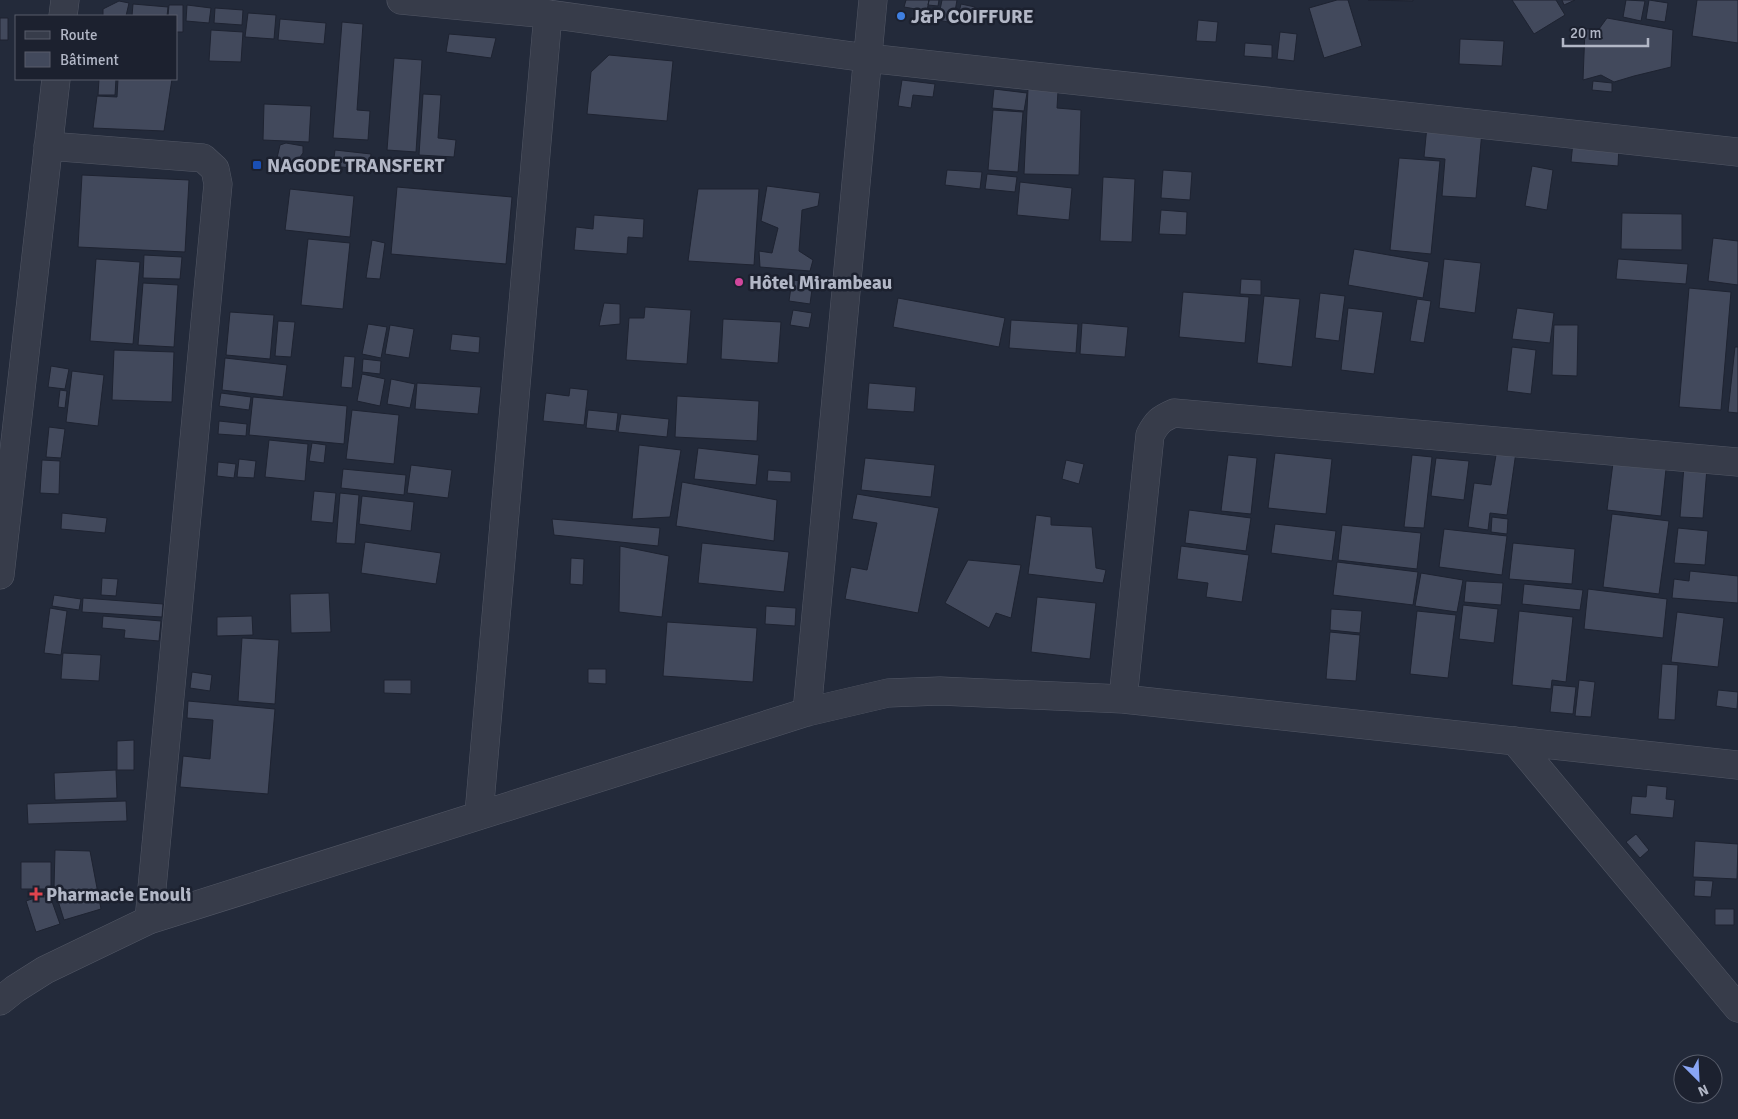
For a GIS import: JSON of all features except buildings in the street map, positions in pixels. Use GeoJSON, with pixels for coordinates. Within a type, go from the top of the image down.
{"type":"FeatureCollection","features":[{"type":"Feature","properties":{"kind":"street"},"geometry":{"type":"LineString","coordinates":[[63,15],[65,0]]}},
{"type":"Feature","properties":{"kind":"street"},"geometry":{"type":"LineString","coordinates":[[401,0],[548,14],[867,58],[1738,152]]}},
{"type":"Feature","properties":{"kind":"street"},"geometry":{"type":"LineString","coordinates":[[807,712],[873,0]]}},
{"type":"Feature","properties":{"kind":"street"},"geometry":{"type":"LineString","coordinates":[[479,814],[548,14]]}},
{"type":"Feature","properties":{"kind":"street"},"geometry":{"type":"LineString","coordinates":[[0,574],[56,80]]}},
{"type":"Feature","properties":{"kind":"street"},"geometry":{"type":"LineString","coordinates":[[48,146],[203,158],[214,169],[218,184],[149,920]]}},
{"type":"Feature","properties":{"kind":"street"},"geometry":{"type":"LineString","coordinates":[[1123,699],[1150,435],[1156,424],[1164,417],[1174,413],[1738,462]]}},
{"type":"Feature","properties":{"kind":"street"},"geometry":{"type":"LineString","coordinates":[[0,1001],[45,970],[149,920],[479,814],[807,712],[888,694],[940,691],[1123,699],[1738,765]]}},
{"type":"Feature","properties":{"kind":"street"},"geometry":{"type":"LineString","coordinates":[[1516,741],[1738,1008]]}},
{"type":"Feature","properties":{"kind":"place","name":"J&P COIFFURE"},"geometry":{"type":"Point","coordinates":[901,16]}},
{"type":"Feature","properties":{"kind":"place","name":"NAGODE TRANSFERT"},"geometry":{"type":"Point","coordinates":[257,165]}},
{"type":"Feature","properties":{"kind":"place","name":"Hôtel Mirambeau"},"geometry":{"type":"Point","coordinates":[739,282]}},
{"type":"Feature","properties":{"kind":"place","name":"Pharmacie Enouli"},"geometry":{"type":"Point","coordinates":[36,894]}}]}
